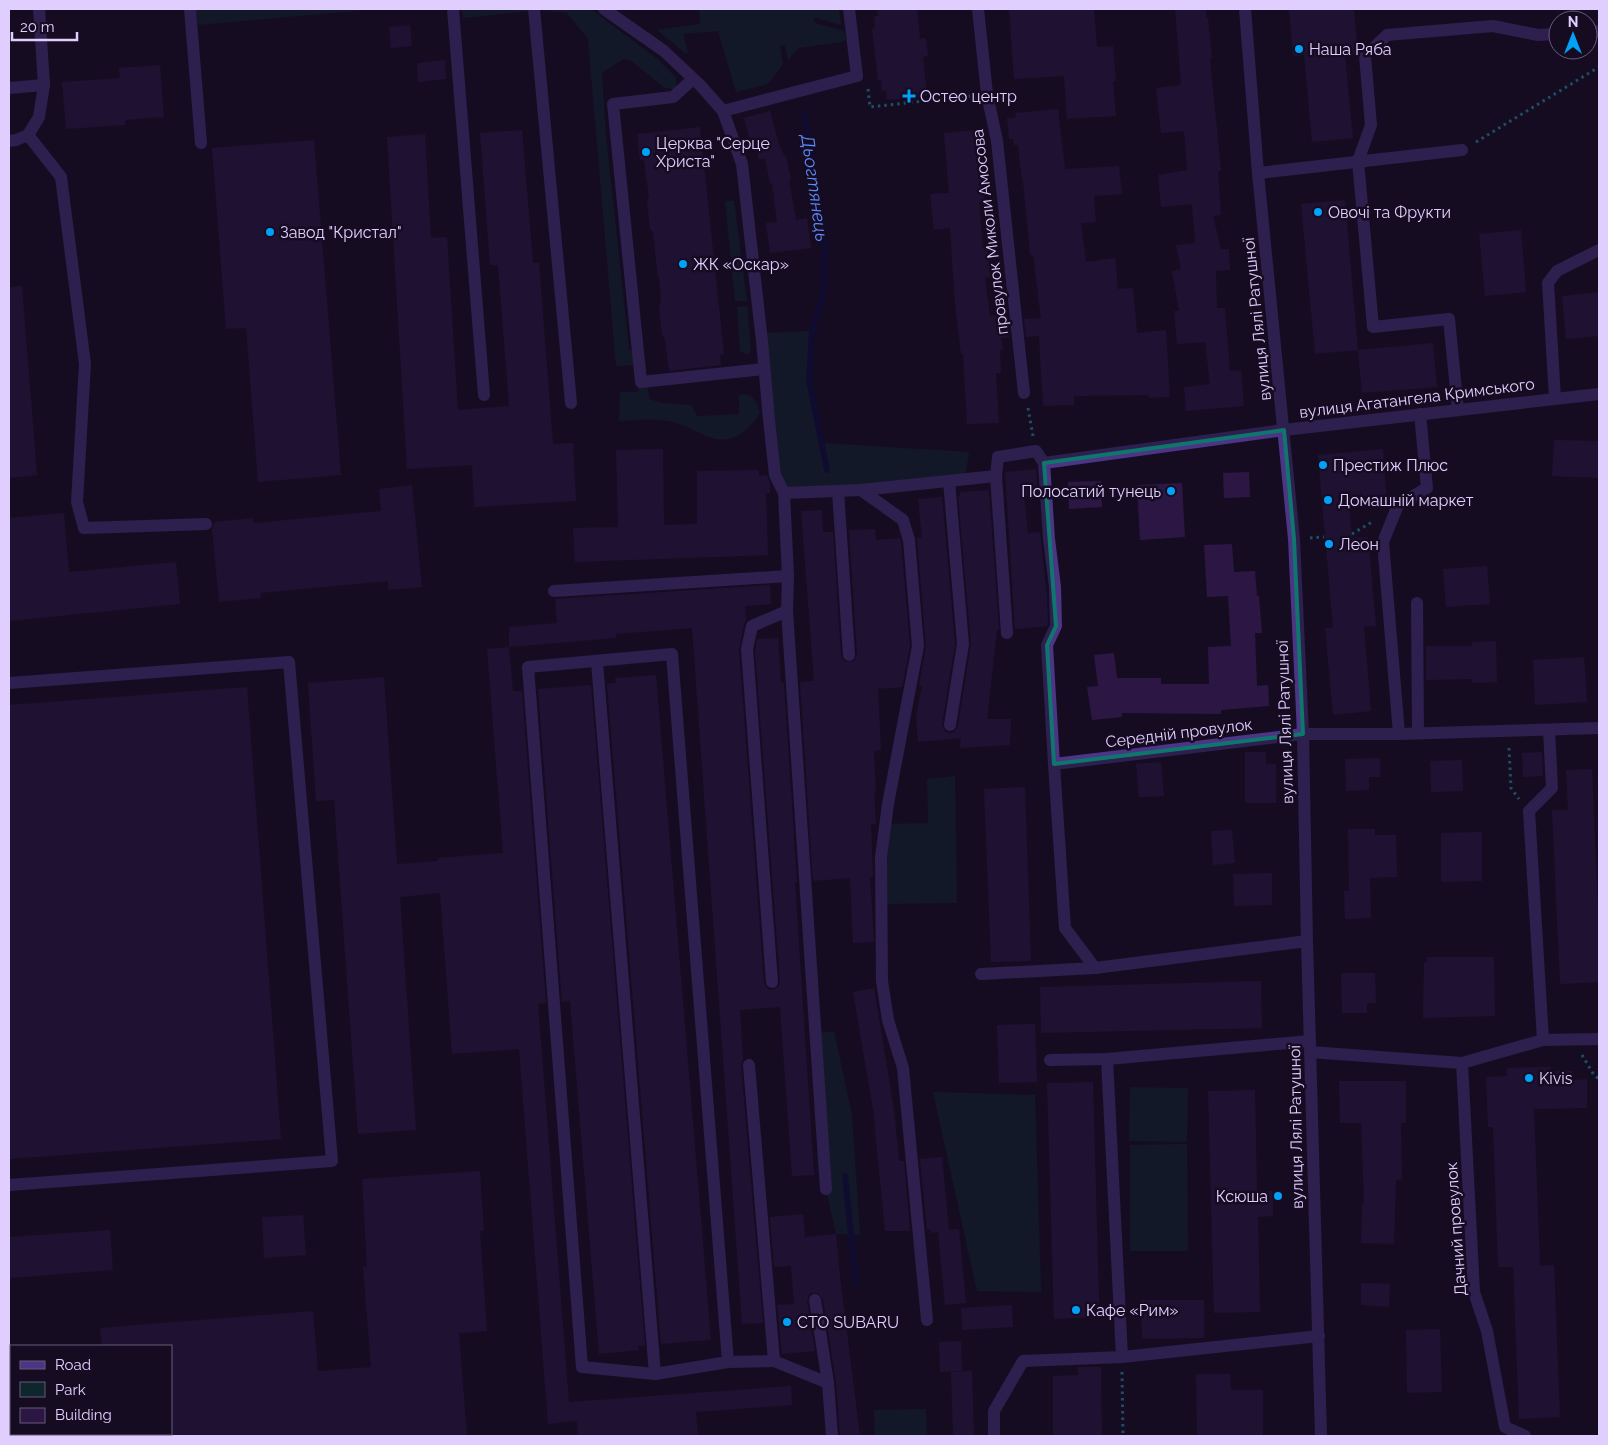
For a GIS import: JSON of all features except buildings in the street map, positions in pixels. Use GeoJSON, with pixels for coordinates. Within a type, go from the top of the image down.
{"type":"FeatureCollection","features":[{"type":"Feature","properties":{"kind":"street"},"geometry":{"type":"LineString","coordinates":[[9,141],[28,135],[39,117],[44,85],[40,9]]}},
{"type":"Feature","properties":{"kind":"street"},"geometry":{"type":"LineString","coordinates":[[190,9],[201,143]]}},
{"type":"Feature","properties":{"kind":"street"},"geometry":{"type":"LineString","coordinates":[[453,9],[484,395]]}},
{"type":"Feature","properties":{"kind":"street"},"geometry":{"type":"LineString","coordinates":[[534,9],[571,403]]}},
{"type":"Feature","properties":{"kind":"street"},"geometry":{"type":"LineString","coordinates":[[604,9],[664,51],[723,111],[742,164],[775,475],[784,493],[788,576],[787,611],[826,1189]]}},
{"type":"Feature","properties":{"kind":"street"},"geometry":{"type":"LineString","coordinates":[[723,111],[857,76],[849,9]]}},
{"type":"Feature","properties":{"kind":"street","name":"провулок Миколи Амосова"},"geometry":{"type":"LineString","coordinates":[[978,9],[988,94],[997,141],[1024,393]]}},
{"type":"Feature","properties":{"kind":"street","name":"вулиця Лялі Ратушної"},"geometry":{"type":"LineString","coordinates":[[1245,9],[1258,173],[1294,539],[1303,734],[1321,1436]]}},
{"type":"Feature","properties":{"kind":"street"},"geometry":{"type":"LineString","coordinates":[[1458,410],[1450,319],[1373,327],[1358,161],[1371,125],[1364,56],[1387,35],[1493,26],[1538,35],[1548,34]]}},
{"type":"Feature","properties":{"kind":"street"},"geometry":{"type":"LineString","coordinates":[[693,79],[673,97],[613,104],[641,382],[764,369]]}},
{"type":"Feature","properties":{"kind":"street"},"geometry":{"type":"LineString","coordinates":[[9,88],[44,85]]}},
{"type":"Feature","properties":{"kind":"street"},"geometry":{"type":"LineString","coordinates":[[28,135],[60,178],[84,364],[78,502],[84,528],[206,524]]}},
{"type":"Feature","properties":{"kind":"street"},"geometry":{"type":"LineString","coordinates":[[1258,173],[1462,150]]}},
{"type":"Feature","properties":{"kind":"street"},"geometry":{"type":"LineString","coordinates":[[1555,398],[1548,283],[1557,271],[1599,250]]}},
{"type":"Feature","properties":{"kind":"street","name":"вулиця Агатангела Кримського"},"geometry":{"type":"LineString","coordinates":[[1044,463],[1284,430],[1599,394]]}},
{"type":"Feature","properties":{"kind":"street"},"geometry":{"type":"LineString","coordinates":[[1399,734],[1383,542],[1398,505],[1427,488],[1420,414]]}},
{"type":"Feature","properties":{"kind":"street"},"geometry":{"type":"LineString","coordinates":[[1007,634],[996,476],[998,457],[1036,450],[1044,463],[1054,587],[1056,626],[1048,645],[1065,928],[1094,968]]}},
{"type":"Feature","properties":{"kind":"street"},"geometry":{"type":"LineString","coordinates":[[784,493],[861,490],[996,476]]}},
{"type":"Feature","properties":{"kind":"street"},"geometry":{"type":"LineString","coordinates":[[949,481],[963,644],[950,726]]}},
{"type":"Feature","properties":{"kind":"street"},"geometry":{"type":"LineString","coordinates":[[861,490],[903,520],[909,540],[918,646],[888,804],[881,857],[882,981],[888,1020],[903,1068],[927,1320]]}},
{"type":"Feature","properties":{"kind":"street"},"geometry":{"type":"LineString","coordinates":[[838,491],[849,655]]}},
{"type":"Feature","properties":{"kind":"street"},"geometry":{"type":"LineString","coordinates":[[554,591],[788,576]]}},
{"type":"Feature","properties":{"kind":"street"},"geometry":{"type":"LineString","coordinates":[[1418,603],[1418,733]]}},
{"type":"Feature","properties":{"kind":"street"},"geometry":{"type":"LineString","coordinates":[[772,982],[747,649],[752,626],[787,611]]}},
{"type":"Feature","properties":{"kind":"street"},"geometry":{"type":"LineString","coordinates":[[728,1362],[672,654],[528,667],[582,1367],[655,1374],[728,1362],[774,1361],[828,1383]]}},
{"type":"Feature","properties":{"kind":"street"},"geometry":{"type":"LineString","coordinates":[[9,683],[289,662],[332,1161],[9,1185]]}},
{"type":"Feature","properties":{"kind":"street"},"geometry":{"type":"LineString","coordinates":[[597,662],[655,1374]]}},
{"type":"Feature","properties":{"kind":"street","name":"Середній провулок"},"geometry":{"type":"LineString","coordinates":[[1054,764],[1303,734],[1399,734],[1599,728]]}},
{"type":"Feature","properties":{"kind":"street"},"geometry":{"type":"LineString","coordinates":[[1543,1040],[1529,811],[1552,788],[1549,730]]}},
{"type":"Feature","properties":{"kind":"street"},"geometry":{"type":"LineString","coordinates":[[981,974],[1094,968],[1307,941]]}},
{"type":"Feature","properties":{"kind":"street"},"geometry":{"type":"LineString","coordinates":[[1050,1060],[1107,1059],[1310,1046],[1462,1062],[1543,1040],[1599,1039]]}},
{"type":"Feature","properties":{"kind":"street"},"geometry":{"type":"LineString","coordinates":[[1107,1059],[1122,1356]]}},
{"type":"Feature","properties":{"kind":"street","name":"Дачний провулок"},"geometry":{"type":"LineString","coordinates":[[1462,1062],[1474,1292],[1487,1331],[1505,1427],[1525,1436]]}},
{"type":"Feature","properties":{"kind":"street"},"geometry":{"type":"LineString","coordinates":[[749,1065],[774,1361]]}},
{"type":"Feature","properties":{"kind":"street"},"geometry":{"type":"LineString","coordinates":[[815,1300],[828,1383],[832,1436]]}},
{"type":"Feature","properties":{"kind":"street"},"geometry":{"type":"LineString","coordinates":[[994,1436],[994,1411],[1024,1361],[1122,1356],[1319,1336]]}},
{"type":"Feature","properties":{"kind":"path"},"geometry":{"type":"LineString","coordinates":[[1462,150],[1599,67]]}},
{"type":"Feature","properties":{"kind":"path"},"geometry":{"type":"LineString","coordinates":[[883,105],[988,94]]}},
{"type":"Feature","properties":{"kind":"path"},"geometry":{"type":"LineString","coordinates":[[1024,393],[1036,450]]}},
{"type":"Feature","properties":{"kind":"path"},"geometry":{"type":"LineString","coordinates":[[1508,731],[1511,788],[1529,811]]}},
{"type":"Feature","properties":{"kind":"path"},"geometry":{"type":"LineString","coordinates":[[1572,1039],[1594,1075],[1599,1079]]}},
{"type":"Feature","properties":{"kind":"path"},"geometry":{"type":"LineString","coordinates":[[1122,1356],[1123,1436]]}},
{"type":"Feature","properties":{"kind":"highlighted area"},"geometry":{"type":"Polygon","coordinates":[[[1284,430],[1294,539],[1303,734],[1054,764],[1047,645],[1056,626],[1044,463],[1284,430]]]}},
{"type":"Feature","properties":{"kind":"green space"},"geometry":{"type":"Polygon","coordinates":[[[196,9],[376,9],[198,25],[196,9]]]}},
{"type":"Feature","properties":{"kind":"green space"},"geometry":{"type":"Polygon","coordinates":[[[462,9],[527,9],[528,11],[463,18],[462,9]]]}},
{"type":"Feature","properties":{"kind":"green space"},"geometry":{"type":"Polygon","coordinates":[[[545,9],[592,10],[656,58],[676,78],[676,87],[673,89],[665,88],[630,60],[623,59],[602,73],[606,136],[629,349],[645,358],[649,399],[662,403],[691,405],[697,416],[739,414],[739,395],[750,396],[758,405],[760,413],[747,429],[729,439],[723,440],[705,436],[678,423],[666,421],[619,421],[620,392],[638,392],[635,365],[616,366],[588,39],[567,13],[545,9]]]}},
{"type":"Feature","properties":{"kind":"green space"},"geometry":{"type":"Polygon","coordinates":[[[699,9],[839,9],[841,25],[813,17],[815,23],[844,31],[846,39],[841,42],[799,48],[788,60],[785,45],[780,46],[783,64],[768,84],[736,92],[718,31],[683,34],[688,53],[685,53],[657,30],[700,24],[699,9]]]}},
{"type":"Feature","properties":{"kind":"green space"},"geometry":{"type":"Polygon","coordinates":[[[725,201],[734,201],[747,301],[735,301],[725,201]]]}},
{"type":"Feature","properties":{"kind":"green space"},"geometry":{"type":"Polygon","coordinates":[[[747,306],[751,351],[747,355],[740,351],[737,307],[747,306]]]}},
{"type":"Feature","properties":{"kind":"green space"},"geometry":{"type":"Polygon","coordinates":[[[812,331],[809,380],[822,443],[969,452],[965,479],[784,493],[761,333],[812,331]]]}},
{"type":"Feature","properties":{"kind":"green space"},"geometry":{"type":"Polygon","coordinates":[[[955,776],[957,903],[881,904],[886,824],[928,823],[927,779],[955,776]]]}},
{"type":"Feature","properties":{"kind":"green space"},"geometry":{"type":"Polygon","coordinates":[[[834,1031],[852,1115],[860,1235],[836,1234],[826,1189],[816,1034],[834,1031]]]}},
{"type":"Feature","properties":{"kind":"green space"},"geometry":{"type":"Polygon","coordinates":[[[1130,1087],[1188,1088],[1187,1142],[1129,1141],[1130,1087]]]}},
{"type":"Feature","properties":{"kind":"green space"},"geometry":{"type":"Polygon","coordinates":[[[933,1092],[1035,1095],[1041,1292],[977,1291],[933,1092]]]}},
{"type":"Feature","properties":{"kind":"green space"},"geometry":{"type":"Polygon","coordinates":[[[1187,1144],[1188,1251],[1130,1251],[1130,1145],[1187,1144]]]}},
{"type":"Feature","properties":{"kind":"green space"},"geometry":{"type":"Polygon","coordinates":[[[926,1409],[927,1436],[875,1436],[874,1410],[926,1409]]]}},
{"type":"Feature","properties":{"kind":"waterway","name":"Дьогтянець"},"geometry":{"type":"LineString","coordinates":[[804,113],[825,234],[823,296],[812,331],[809,380],[827,470]]}},
{"type":"Feature","properties":{"kind":"waterway","name":"Дьогтянець"},"geometry":{"type":"LineString","coordinates":[[845,1176],[856,1282]]}},
{"type":"Feature","properties":{"kind":"place","name":"Наша Ряба"},"geometry":{"type":"Point","coordinates":[1299,49]}},
{"type":"Feature","properties":{"kind":"place","name":"Остео центр"},"geometry":{"type":"Point","coordinates":[909,96]}},
{"type":"Feature","properties":{"kind":"place","name":"Церква \"Серце Христа\""},"geometry":{"type":"Point","coordinates":[646,152]}},
{"type":"Feature","properties":{"kind":"place","name":"Овочі та Фрукти"},"geometry":{"type":"Point","coordinates":[1318,212]}},
{"type":"Feature","properties":{"kind":"place","name":"Завод \"Кристал\""},"geometry":{"type":"Point","coordinates":[270,232]}},
{"type":"Feature","properties":{"kind":"place","name":"ЖК «Оскар»"},"geometry":{"type":"Point","coordinates":[683,264]}},
{"type":"Feature","properties":{"kind":"place","name":"Престиж Плюс"},"geometry":{"type":"Point","coordinates":[1323,465]}},
{"type":"Feature","properties":{"kind":"place","name":"Полосатий тунець"},"geometry":{"type":"Point","coordinates":[1171,491]}},
{"type":"Feature","properties":{"kind":"place","name":"Домашній маркет"},"geometry":{"type":"Point","coordinates":[1328,500]}},
{"type":"Feature","properties":{"kind":"place","name":"Леон"},"geometry":{"type":"Point","coordinates":[1329,544]}},
{"type":"Feature","properties":{"kind":"place","name":"Kivis"},"geometry":{"type":"Point","coordinates":[1529,1078]}},
{"type":"Feature","properties":{"kind":"place","name":"Ксюша"},"geometry":{"type":"Point","coordinates":[1278,1196]}},
{"type":"Feature","properties":{"kind":"place","name":"Кафе «Рим»"},"geometry":{"type":"Point","coordinates":[1076,1310]}},
{"type":"Feature","properties":{"kind":"place","name":"СТО SUBARU"},"geometry":{"type":"Point","coordinates":[787,1322]}}]}
